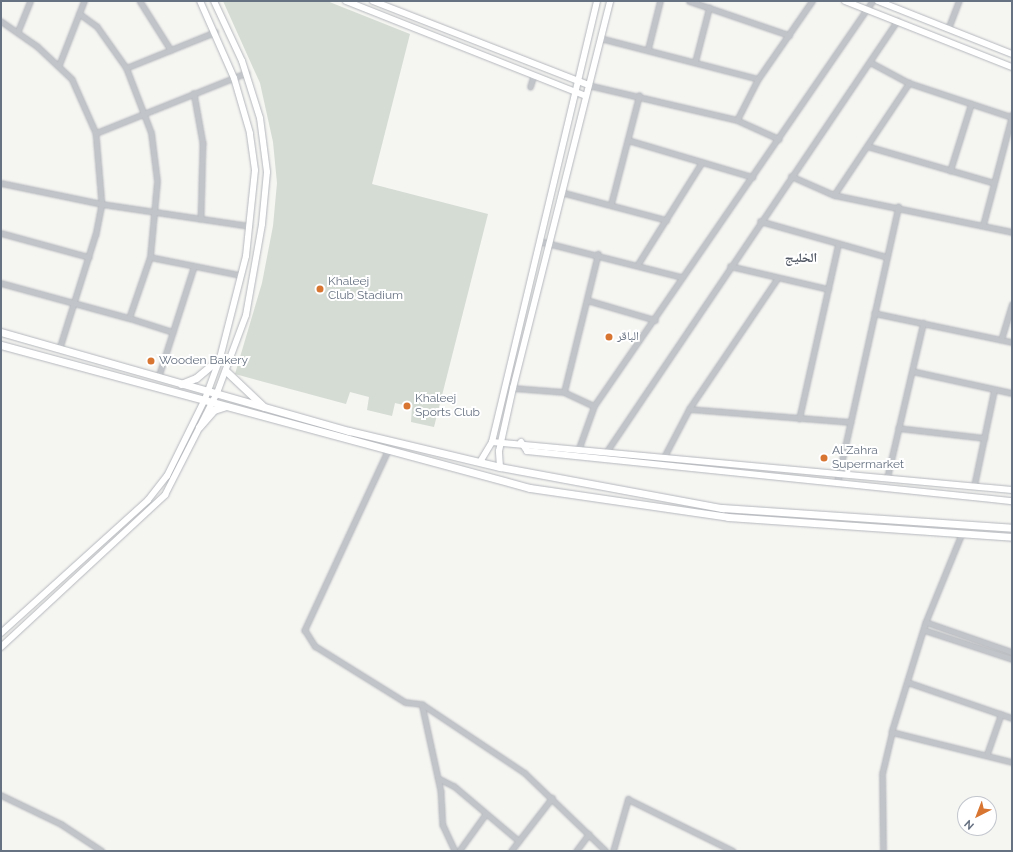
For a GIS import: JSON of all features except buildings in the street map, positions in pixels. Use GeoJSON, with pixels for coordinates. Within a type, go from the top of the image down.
{"type":"FeatureCollection","features":[{"type":"Feature","properties":{"kind":"main road"},"geometry":{"type":"LineString","coordinates":[[1,332],[159,375],[181,384],[207,390],[265,408],[500,467],[722,508],[1012,528]]}},
{"type":"Feature","properties":{"kind":"main road"},"geometry":{"type":"LineString","coordinates":[[1,345],[530,488],[687,512],[1012,537]]}},
{"type":"Feature","properties":{"kind":"main road"},"geometry":{"type":"LineString","coordinates":[[181,384],[196,378],[220,358]]}},
{"type":"Feature","properties":{"kind":"main road"},"geometry":{"type":"LineString","coordinates":[[226,371],[265,408]]}},
{"type":"Feature","properties":{"kind":"main road"},"geometry":{"type":"LineString","coordinates":[[199,426],[214,410],[228,406]]}},
{"type":"Feature","properties":{"kind":"street"},"geometry":{"type":"LineString","coordinates":[[18,31],[30,1]]}},
{"type":"Feature","properties":{"kind":"street"},"geometry":{"type":"LineString","coordinates":[[60,64],[84,1]]}},
{"type":"Feature","properties":{"kind":"street"},"geometry":{"type":"LineString","coordinates":[[140,1],[171,50]]}},
{"type":"Feature","properties":{"kind":"street"},"geometry":{"type":"LineString","coordinates":[[1,647],[165,495],[199,426],[208,400],[207,390],[220,358],[240,275],[249,226],[255,170],[250,133],[234,78],[200,1]]}},
{"type":"Feature","properties":{"kind":"street"},"geometry":{"type":"LineString","coordinates":[[1,633],[148,500],[167,476],[208,400],[217,393],[246,315],[262,224],[267,172],[260,118],[246,73],[214,1]]}},
{"type":"Feature","properties":{"kind":"street"},"geometry":{"type":"LineString","coordinates":[[346,1],[533,77],[574,93],[586,96]]}},
{"type":"Feature","properties":{"kind":"street"},"geometry":{"type":"LineString","coordinates":[[373,1],[576,82],[736,120],[779,139]]}},
{"type":"Feature","properties":{"kind":"street"},"geometry":{"type":"LineString","coordinates":[[480,462],[492,442],[576,82],[597,1]]}},
{"type":"Feature","properties":{"kind":"street"},"geometry":{"type":"LineString","coordinates":[[648,49],[660,1]]}},
{"type":"Feature","properties":{"kind":"street"},"geometry":{"type":"LineString","coordinates":[[689,1],[789,34]]}},
{"type":"Feature","properties":{"kind":"street"},"geometry":{"type":"LineString","coordinates":[[736,120],[758,79],[812,1]]}},
{"type":"Feature","properties":{"kind":"street"},"geometry":{"type":"LineString","coordinates":[[845,1],[1012,67]]}},
{"type":"Feature","properties":{"kind":"street"},"geometry":{"type":"LineString","coordinates":[[579,448],[594,406],[655,320],[681,277],[753,177],[872,1]]}},
{"type":"Feature","properties":{"kind":"street"},"geometry":{"type":"LineString","coordinates":[[878,1],[1012,54]]}},
{"type":"Feature","properties":{"kind":"street"},"geometry":{"type":"LineString","coordinates":[[948,29],[959,1]]}},
{"type":"Feature","properties":{"kind":"street"},"geometry":{"type":"LineString","coordinates":[[500,467],[499,451],[503,440],[513,388],[609,2]]}},
{"type":"Feature","properties":{"kind":"street"},"geometry":{"type":"LineString","coordinates":[[695,62],[709,8]]}},
{"type":"Feature","properties":{"kind":"street"},"geometry":{"type":"LineString","coordinates":[[79,14],[98,27],[126,68],[143,114],[154,150],[156,213],[150,257],[129,318]]}},
{"type":"Feature","properties":{"kind":"street"},"geometry":{"type":"LineString","coordinates":[[1,21],[18,31],[60,64],[72,79],[96,133],[102,204],[89,257],[60,348]]}},
{"type":"Feature","properties":{"kind":"street"},"geometry":{"type":"LineString","coordinates":[[607,451],[760,221],[897,21]]}},
{"type":"Feature","properties":{"kind":"street"},"geometry":{"type":"LineString","coordinates":[[126,68],[215,32]]}},
{"type":"Feature","properties":{"kind":"street"},"geometry":{"type":"LineString","coordinates":[[600,38],[648,49],[758,79]]}},
{"type":"Feature","properties":{"kind":"street"},"geometry":{"type":"LineString","coordinates":[[870,62],[909,84],[1012,116],[983,226]]}},
{"type":"Feature","properties":{"kind":"street"},"geometry":{"type":"LineString","coordinates":[[96,133],[246,73]]}},
{"type":"Feature","properties":{"kind":"street"},"geometry":{"type":"LineString","coordinates":[[530,87],[533,77]]}},
{"type":"Feature","properties":{"kind":"street"},"geometry":{"type":"LineString","coordinates":[[834,195],[909,84]]}},
{"type":"Feature","properties":{"kind":"street"},"geometry":{"type":"LineString","coordinates":[[194,93],[203,143],[201,219]]}},
{"type":"Feature","properties":{"kind":"street"},"geometry":{"type":"LineString","coordinates":[[611,204],[639,96]]}},
{"type":"Feature","properties":{"kind":"street"},"geometry":{"type":"LineString","coordinates":[[950,171],[971,104]]}},
{"type":"Feature","properties":{"kind":"street"},"geometry":{"type":"LineString","coordinates":[[628,140],[753,177]]}},
{"type":"Feature","properties":{"kind":"street"},"geometry":{"type":"LineString","coordinates":[[867,146],[994,183]]}},
{"type":"Feature","properties":{"kind":"street"},"geometry":{"type":"LineString","coordinates":[[638,264],[702,162]]}},
{"type":"Feature","properties":{"kind":"street"},"geometry":{"type":"LineString","coordinates":[[791,176],[834,195],[898,207],[1012,232]]}},
{"type":"Feature","properties":{"kind":"street"},"geometry":{"type":"LineString","coordinates":[[1,183],[102,204],[249,226]]}},
{"type":"Feature","properties":{"kind":"street"},"geometry":{"type":"LineString","coordinates":[[561,192],[611,204],[666,220]]}},
{"type":"Feature","properties":{"kind":"street"},"geometry":{"type":"LineString","coordinates":[[837,483],[898,207]]}},
{"type":"Feature","properties":{"kind":"street"},"geometry":{"type":"LineString","coordinates":[[760,221],[838,245],[887,257]]}},
{"type":"Feature","properties":{"kind":"street"},"geometry":{"type":"LineString","coordinates":[[1,233],[89,257]]}},
{"type":"Feature","properties":{"kind":"street"},"geometry":{"type":"LineString","coordinates":[[539,241],[638,264],[681,277]]}},
{"type":"Feature","properties":{"kind":"street"},"geometry":{"type":"LineString","coordinates":[[799,419],[838,245]]}},
{"type":"Feature","properties":{"kind":"street"},"geometry":{"type":"LineString","coordinates":[[564,392],[598,254]]}},
{"type":"Feature","properties":{"kind":"street"},"geometry":{"type":"LineString","coordinates":[[150,257],[240,275]]}},
{"type":"Feature","properties":{"kind":"street"},"geometry":{"type":"LineString","coordinates":[[159,375],[194,266]]}},
{"type":"Feature","properties":{"kind":"street"},"geometry":{"type":"LineString","coordinates":[[730,266],[777,279],[828,289]]}},
{"type":"Feature","properties":{"kind":"street"},"geometry":{"type":"LineString","coordinates":[[665,455],[689,409],[777,279]]}},
{"type":"Feature","properties":{"kind":"street"},"geometry":{"type":"LineString","coordinates":[[1,283],[129,318],[173,332]]}},
{"type":"Feature","properties":{"kind":"street"},"geometry":{"type":"LineString","coordinates":[[587,300],[655,320]]}},
{"type":"Feature","properties":{"kind":"street"},"geometry":{"type":"LineString","coordinates":[[1001,340],[1012,305]]}},
{"type":"Feature","properties":{"kind":"street"},"geometry":{"type":"LineString","coordinates":[[874,313],[1012,342]]}},
{"type":"Feature","properties":{"kind":"street"},"geometry":{"type":"LineString","coordinates":[[886,478],[923,323]]}},
{"type":"Feature","properties":{"kind":"street"},"geometry":{"type":"LineString","coordinates":[[912,371],[1012,393]]}},
{"type":"Feature","properties":{"kind":"street"},"geometry":{"type":"LineString","coordinates":[[513,388],[564,392],[594,406]]}},
{"type":"Feature","properties":{"kind":"street"},"geometry":{"type":"LineString","coordinates":[[974,486],[994,390]]}},
{"type":"Feature","properties":{"kind":"street"},"geometry":{"type":"LineString","coordinates":[[689,409],[850,422]]}},
{"type":"Feature","properties":{"kind":"street"},"geometry":{"type":"LineString","coordinates":[[898,428],[984,438]]}},
{"type":"Feature","properties":{"kind":"street"},"geometry":{"type":"LineString","coordinates":[[492,442],[503,440],[1012,490]]}},
{"type":"Feature","properties":{"kind":"street"},"geometry":{"type":"LineString","coordinates":[[521,442],[527,451],[1012,501]]}},
{"type":"Feature","properties":{"kind":"street"},"geometry":{"type":"LineString","coordinates":[[389,449],[305,630],[315,646],[406,702],[422,704],[525,773],[606,851]]}},
{"type":"Feature","properties":{"kind":"street"},"geometry":{"type":"LineString","coordinates":[[883,851],[882,774],[892,732],[906,682],[926,622],[962,534]]}},
{"type":"Feature","properties":{"kind":"street"},"geometry":{"type":"LineString","coordinates":[[926,622],[1012,652]]}},
{"type":"Feature","properties":{"kind":"street"},"geometry":{"type":"LineString","coordinates":[[924,630],[1012,660]]}},
{"type":"Feature","properties":{"kind":"street"},"geometry":{"type":"LineString","coordinates":[[906,682],[1012,718]]}},
{"type":"Feature","properties":{"kind":"street"},"geometry":{"type":"LineString","coordinates":[[422,704],[438,778],[442,825],[455,851]]}},
{"type":"Feature","properties":{"kind":"street"},"geometry":{"type":"LineString","coordinates":[[987,754],[1001,714]]}},
{"type":"Feature","properties":{"kind":"street"},"geometry":{"type":"LineString","coordinates":[[892,732],[987,754],[1012,762]]}},
{"type":"Feature","properties":{"kind":"street"},"geometry":{"type":"LineString","coordinates":[[438,778],[454,786],[486,815],[519,841]]}},
{"type":"Feature","properties":{"kind":"street"},"geometry":{"type":"LineString","coordinates":[[1,795],[61,824],[102,851]]}},
{"type":"Feature","properties":{"kind":"street"},"geometry":{"type":"LineString","coordinates":[[511,851],[552,798]]}},
{"type":"Feature","properties":{"kind":"street"},"geometry":{"type":"LineString","coordinates":[[612,851],[628,799],[733,851]]}},
{"type":"Feature","properties":{"kind":"street"},"geometry":{"type":"LineString","coordinates":[[459,851],[486,815]]}},
{"type":"Feature","properties":{"kind":"street"},"geometry":{"type":"LineString","coordinates":[[576,851],[589,834]]}},
{"type":"Feature","properties":{"kind":"shaded area"},"geometry":{"type":"Polygon","coordinates":[[[223,1],[327,1],[410,34],[372,184],[488,214],[434,427],[411,422],[412,407],[395,403],[392,416],[367,410],[369,397],[350,392],[346,404],[235,374],[262,283],[273,226],[277,183],[273,142],[260,83],[223,1]]]}},
{"type":"Feature","properties":{"kind":"place","name":"Khaleej Club Stadium"},"geometry":{"type":"Point","coordinates":[320,289]}},
{"type":"Feature","properties":{"kind":"place","name":"الباقر"},"geometry":{"type":"Point","coordinates":[609,337]}},
{"type":"Feature","properties":{"kind":"place","name":"Wooden Bakery"},"geometry":{"type":"Point","coordinates":[151,361]}},
{"type":"Feature","properties":{"kind":"place","name":"Khaleej Sports Club"},"geometry":{"type":"Point","coordinates":[407,406]}},
{"type":"Feature","properties":{"kind":"place","name":"Al Zahra Supermarket"},"geometry":{"type":"Point","coordinates":[824,458]}},
{"type":"Feature","properties":{"kind":"district","name":"الخليج"},"geometry":{"type":"Point","coordinates":[801,258]}}]}
